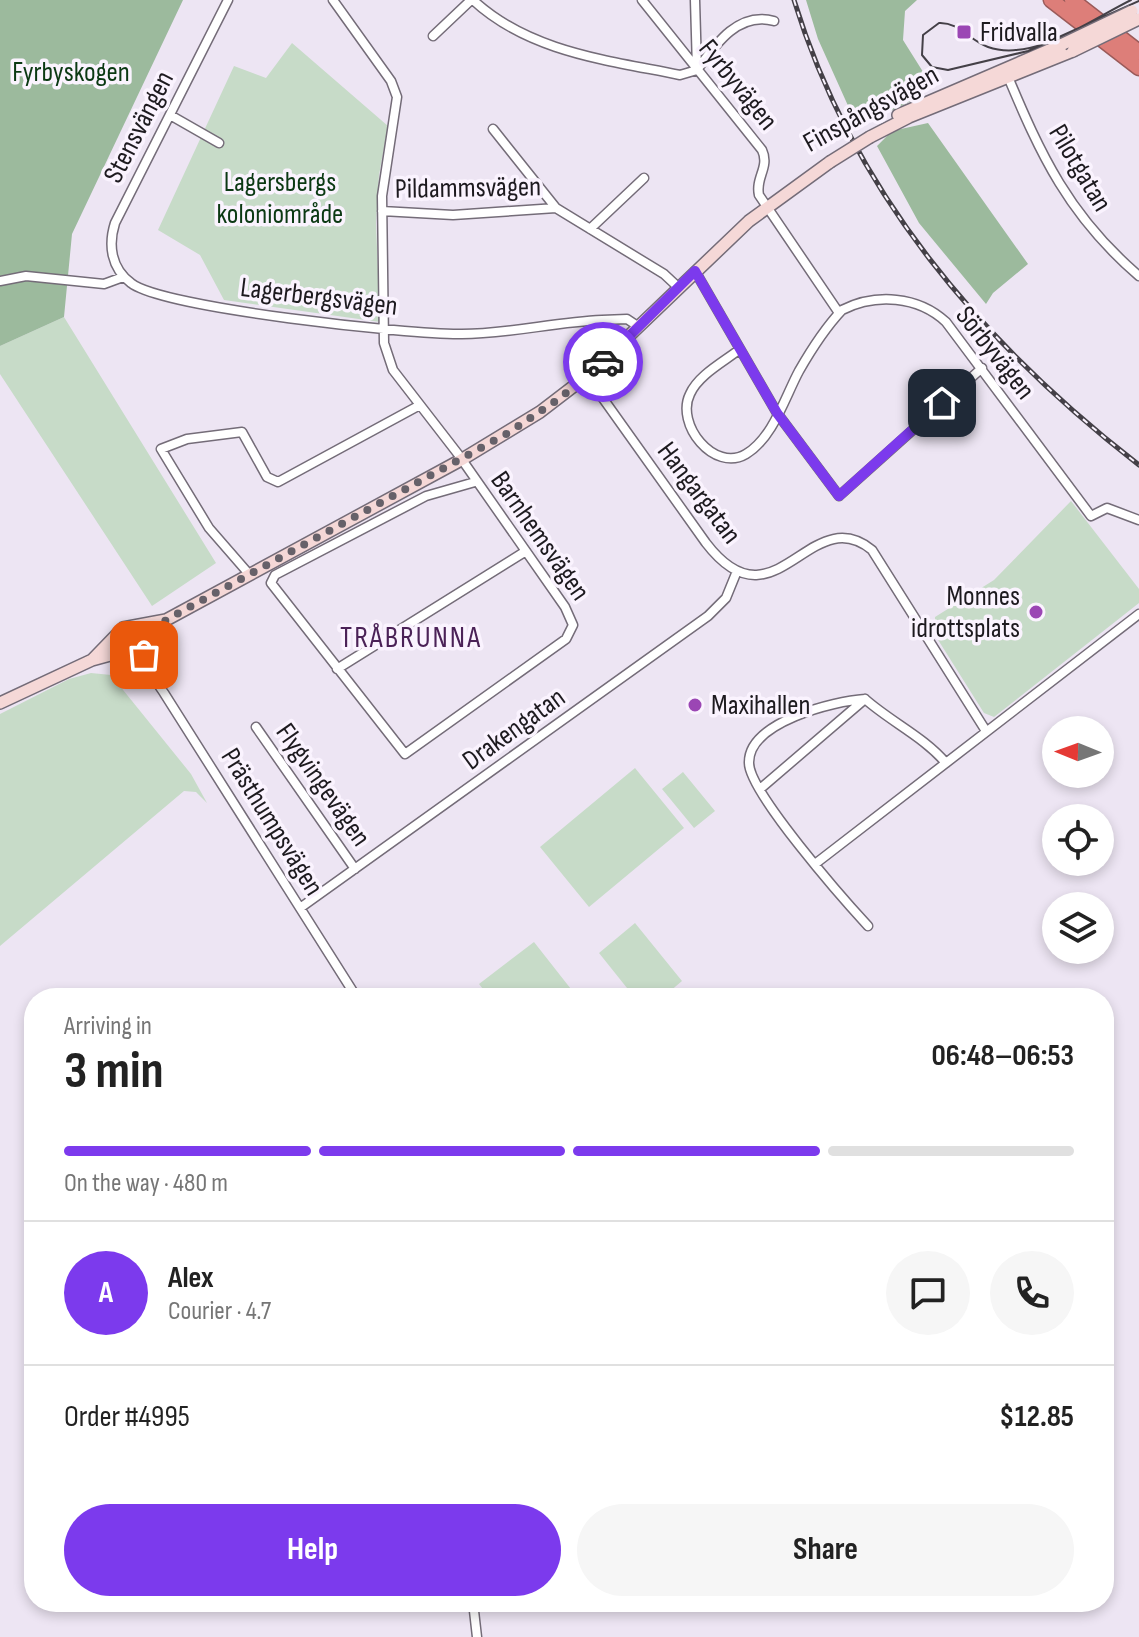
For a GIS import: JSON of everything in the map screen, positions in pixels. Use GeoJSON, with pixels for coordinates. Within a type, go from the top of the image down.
{"type":"FeatureCollection","features":[{"type":"Feature","properties":{"kind":"highway"},"geometry":{"type":"LineString","coordinates":[[1051,0],[1139,68]]}},
{"type":"Feature","properties":{"kind":"highway"},"geometry":{"type":"LineString","coordinates":[[1072,0],[1139,52]]}},
{"type":"Feature","properties":{"kind":"main road","name":"Finspångsvägen"},"geometry":{"type":"LineString","coordinates":[[92,660],[123,628],[166,620],[461,460],[540,412],[587,376],[766,206],[868,135],[1068,48],[1137,13]]}},
{"type":"Feature","properties":{"kind":"main road","name":"Finspångsvägen"},"geometry":{"type":"LineString","coordinates":[[0,703],[92,660],[126,655],[143,645],[166,620]]}},
{"type":"Feature","properties":{"kind":"main road"},"geometry":{"type":"LineString","coordinates":[[134,627],[140,631],[143,645]]}},
{"type":"Feature","properties":{"kind":"main road"},"geometry":{"type":"LineString","coordinates":[[115,637],[115,645],[126,655]]}},
{"type":"Feature","properties":{"kind":"street","name":"Stensvängen"},"geometry":{"type":"LineString","coordinates":[[123,277],[114,262],[112,235],[228,0]]}},
{"type":"Feature","properties":{"kind":"street"},"geometry":{"type":"LineString","coordinates":[[333,0],[395,89],[397,112],[382,211],[389,365],[461,460]]}},
{"type":"Feature","properties":{"kind":"street"},"geometry":{"type":"LineString","coordinates":[[433,36],[472,0],[512,30],[548,45],[680,75],[697,70],[734,27],[765,19],[774,21]]}},
{"type":"Feature","properties":{"kind":"street","name":"Fyrbyvägen"},"geometry":{"type":"LineString","coordinates":[[642,0],[764,155],[766,165],[757,187],[766,206]]}},
{"type":"Feature","properties":{"kind":"street"},"geometry":{"type":"LineString","coordinates":[[695,0],[697,70]]}},
{"type":"Feature","properties":{"kind":"street","name":"Pilotgatan"},"geometry":{"type":"LineString","coordinates":[[1007,74],[1041,155],[1067,200],[1093,232],[1139,276]]}},
{"type":"Feature","properties":{"kind":"street"},"geometry":{"type":"LineString","coordinates":[[170,115],[219,143]]}},
{"type":"Feature","properties":{"kind":"street","name":"Pildammsvägen"},"geometry":{"type":"LineString","coordinates":[[493,129],[556,208],[664,274],[679,288]]}},
{"type":"Feature","properties":{"kind":"street"},"geometry":{"type":"LineString","coordinates":[[590,229],[644,178]]}},
{"type":"Feature","properties":{"kind":"street"},"geometry":{"type":"LineString","coordinates":[[740,349],[693,387],[686,405],[689,425],[710,451],[732,459],[755,447],[801,367],[839,313],[766,206]]}},
{"type":"Feature","properties":{"kind":"street","name":"Pildammsvägen"},"geometry":{"type":"LineString","coordinates":[[382,211],[453,215],[556,208]]}},
{"type":"Feature","properties":{"kind":"street"},"geometry":{"type":"LineString","coordinates":[[695,271],[777,413],[839,496],[982,368]]}},
{"type":"Feature","properties":{"kind":"street"},"geometry":{"type":"LineString","coordinates":[[0,281],[26,276],[104,284],[123,277]]}},
{"type":"Feature","properties":{"kind":"street","name":"Lagerbergsvägen"},"geometry":{"type":"LineString","coordinates":[[123,277],[145,292],[189,303],[385,328],[473,334],[570,321],[620,319],[632,321],[639,327]]}},
{"type":"Feature","properties":{"kind":"street","name":"Sörbyvägen"},"geometry":{"type":"LineString","coordinates":[[839,313],[850,306],[882,300],[921,305],[946,322],[1091,516],[1107,508],[1139,520]]}},
{"type":"Feature","properties":{"kind":"street","name":"Hangargatan"},"geometry":{"type":"LineString","coordinates":[[587,376],[712,552],[737,571],[761,575],[778,572],[828,538],[841,536],[863,543],[878,559],[986,731]]}},
{"type":"Feature","properties":{"kind":"street"},"geometry":{"type":"LineString","coordinates":[[249,574],[209,528],[161,449],[187,439],[242,432],[267,477],[278,482],[420,405]]}},
{"type":"Feature","properties":{"kind":"street","name":"Barnhemsvägen"},"geometry":{"type":"LineString","coordinates":[[337,669],[405,754],[566,639],[573,625],[569,616],[461,460]]}},
{"type":"Feature","properties":{"kind":"street"},"geometry":{"type":"LineString","coordinates":[[475,482],[426,496],[275,575],[271,583],[337,669],[526,551]]}},
{"type":"Feature","properties":{"kind":"street","name":"Drakengatan"},"geometry":{"type":"LineString","coordinates":[[300,908],[708,616],[726,598],[737,571]]}},
{"type":"Feature","properties":{"kind":"street"},"geometry":{"type":"LineString","coordinates":[[815,864],[1139,614]]}},
{"type":"Feature","properties":{"kind":"street","name":"Prästhumpsvägen"},"geometry":{"type":"LineString","coordinates":[[143,645],[149,671],[351,988]]}},
{"type":"Feature","properties":{"kind":"street","name":"Prästhumpsvägen"},"geometry":{"type":"LineString","coordinates":[[126,655],[149,671]]}},
{"type":"Feature","properties":{"kind":"street"},"geometry":{"type":"LineString","coordinates":[[865,699],[894,724],[932,747],[946,763]]}},
{"type":"Feature","properties":{"kind":"street"},"geometry":{"type":"LineString","coordinates":[[760,789],[865,699]]}},
{"type":"Feature","properties":{"kind":"street"},"geometry":{"type":"LineString","coordinates":[[865,699],[797,714],[773,727],[753,748],[748,759],[752,778],[815,864],[868,926]]}},
{"type":"Feature","properties":{"kind":"street","name":"Flygvingevägen"},"geometry":{"type":"LineString","coordinates":[[256,727],[355,869]]}},
{"type":"Feature","properties":{"kind":"street"},"geometry":{"type":"LineString","coordinates":[[474,1612],[477,1637]]}},
{"type":"Feature","properties":{"kind":"green space","name":"Fyrbyskogen"},"geometry":{"type":"Polygon","coordinates":[[[0,0],[183,0],[72,234],[64,317],[0,346],[0,0]]]}},
{"type":"Feature","properties":{"kind":"green space"},"geometry":{"type":"Polygon","coordinates":[[[806,0],[917,0],[905,11],[903,40],[925,75],[917,98],[863,125],[854,119],[818,39],[806,0]]]}},
{"type":"Feature","properties":{"kind":"green space","name":"Lagersbergs koloniområde"},"geometry":{"type":"Polygon","coordinates":[[[292,43],[388,126],[379,175],[376,223],[380,322],[224,300],[200,255],[158,230],[234,66],[266,78],[292,43]]]}},
{"type":"Feature","properties":{"kind":"green space"},"geometry":{"type":"Polygon","coordinates":[[[928,123],[1028,264],[993,293],[986,304],[919,223],[877,146],[892,131],[928,123]]]}},
{"type":"Feature","properties":{"kind":"green space"},"geometry":{"type":"Polygon","coordinates":[[[64,317],[216,563],[152,606],[0,374],[0,346],[64,317]]]}},
{"type":"Feature","properties":{"kind":"green space","name":"Monnes idrottsplats"},"geometry":{"type":"Polygon","coordinates":[[[1071,501],[1139,589],[1139,603],[994,717],[984,713],[935,635],[935,617],[994,580],[1071,501]]]}},
{"type":"Feature","properties":{"kind":"green space"},"geometry":{"type":"Polygon","coordinates":[[[91,673],[111,675],[191,774],[207,803],[196,792],[184,791],[0,946],[0,714],[69,679],[91,673]]]}},
{"type":"Feature","properties":{"kind":"green space"},"geometry":{"type":"Polygon","coordinates":[[[635,768],[684,828],[589,907],[540,847],[635,768]]]}},
{"type":"Feature","properties":{"kind":"green space"},"geometry":{"type":"Polygon","coordinates":[[[683,772],[715,811],[694,828],[662,789],[683,772]]]}},
{"type":"Feature","properties":{"kind":"green space"},"geometry":{"type":"Polygon","coordinates":[[[635,923],[682,981],[674,988],[627,988],[599,953],[635,923]]]}},
{"type":"Feature","properties":{"kind":"green space"},"geometry":{"type":"Polygon","coordinates":[[[534,942],[570,988],[482,988],[479,984],[534,942]]]}},
{"type":"Feature","properties":{"kind":"tram line"},"geometry":{"type":"LineString","coordinates":[[1131,0],[1099,18],[1080,27],[1062,37],[1043,44],[1024,49],[988,47],[952,25],[939,23],[923,35],[922,55],[932,67],[948,70],[1028,51],[1139,1]]}},
{"type":"Feature","properties":{"kind":"railway"},"geometry":{"type":"LineString","coordinates":[[794,0],[819,70],[851,137],[888,200],[930,259],[976,315],[1027,368],[1139,465]]}},
{"type":"Feature","properties":{"kind":"way so far"},"geometry":{"type":"LineString","coordinates":[[144,655],[144,642],[166,620],[508,433],[560,398],[603,362]]}},
{"type":"Feature","properties":{"kind":"place","name":"Fridvalla"},"geometry":{"type":"Point","coordinates":[964,32]}},
{"type":"Feature","properties":{"kind":"place","name":"Monnes idrottsplats"},"geometry":{"type":"Point","coordinates":[1036,612]}},
{"type":"Feature","properties":{"kind":"place","name":"Maxihallen"},"geometry":{"type":"Point","coordinates":[695,705]}},
{"type":"Feature","properties":{"kind":"district","name":"TRÅBRUNNA"},"geometry":{"type":"Point","coordinates":[411,638]}},
{"type":"Feature","properties":{"kind":"route"},"geometry":{"type":"LineString","coordinates":[[603,362],[695,271],[777,413],[839,496],[942,403]]}}]}
